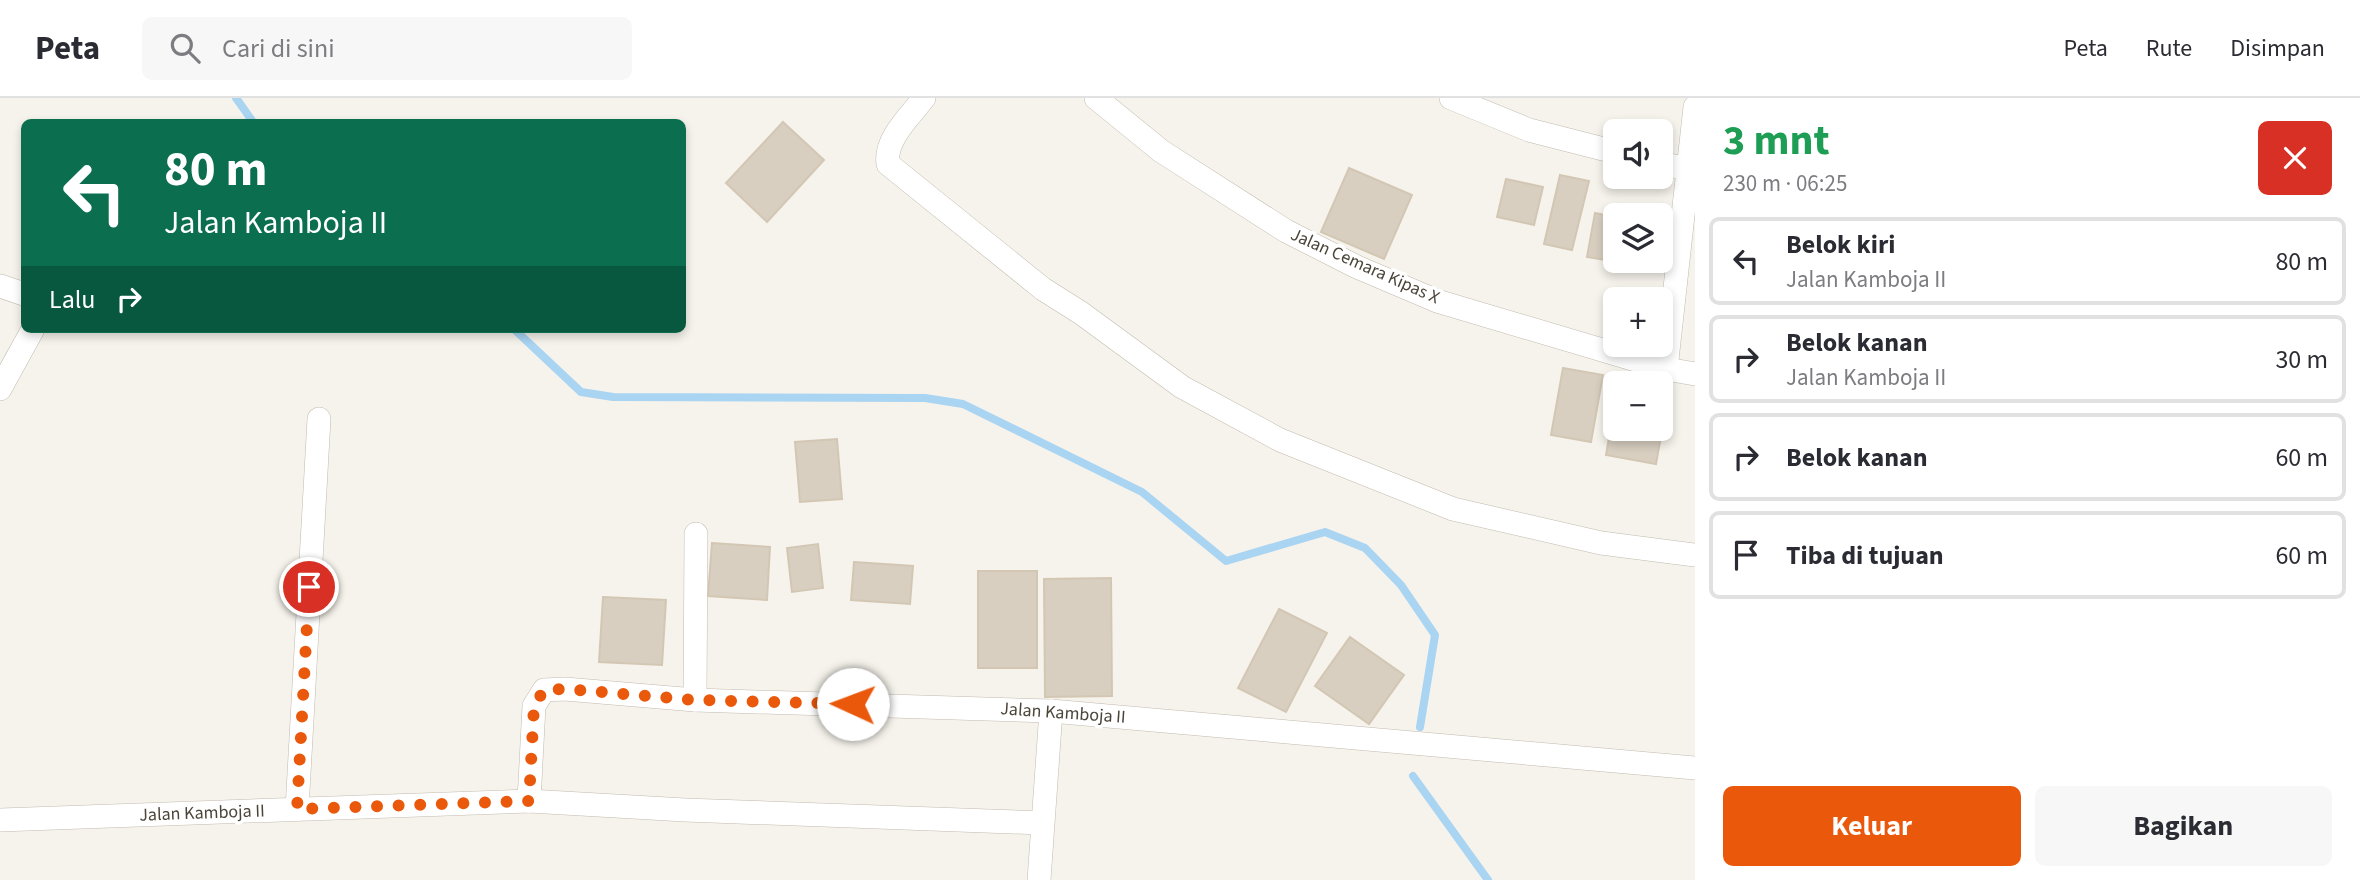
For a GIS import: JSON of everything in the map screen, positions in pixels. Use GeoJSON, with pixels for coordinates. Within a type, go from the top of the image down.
{"type":"FeatureCollection","features":[{"type":"Feature","properties":{"kind":"street"},"geometry":{"type":"LineString","coordinates":[[924,98],[895,137],[887,154],[888,164],[1043,289],[1182,387],[1280,440],[1453,509],[1601,542],[1695,555]]}},
{"type":"Feature","properties":{"kind":"street","name":"Jalan Cemara Kipas X"},"geometry":{"type":"LineString","coordinates":[[1096,98],[1161,151],[1286,231],[1357,267],[1437,301],[1666,369],[1695,374]]}},
{"type":"Feature","properties":{"kind":"street"},"geometry":{"type":"LineString","coordinates":[[1451,98],[1482,113],[1529,130],[1603,149]]}},
{"type":"Feature","properties":{"kind":"street"},"geometry":{"type":"LineString","coordinates":[[1666,369],[1691,170],[1695,107]]}},
{"type":"Feature","properties":{"kind":"street"},"geometry":{"type":"LineString","coordinates":[[1673,166],[1691,170]]}},
{"type":"Feature","properties":{"kind":"street"},"geometry":{"type":"LineString","coordinates":[[0,286],[21,293]]}},
{"type":"Feature","properties":{"kind":"street"},"geometry":{"type":"LineString","coordinates":[[0,389],[31,333]]}},
{"type":"Feature","properties":{"kind":"street"},"geometry":{"type":"LineString","coordinates":[[297,809],[319,419]]}},
{"type":"Feature","properties":{"kind":"street"},"geometry":{"type":"LineString","coordinates":[[695,700],[696,534]]}},
{"type":"Feature","properties":{"kind":"street","name":"Jalan Kamboja II"},"geometry":{"type":"LineString","coordinates":[[529,801],[534,706],[544,690],[565,689],[695,700],[1051,711],[1695,768]]}},
{"type":"Feature","properties":{"kind":"street"},"geometry":{"type":"LineString","coordinates":[[1039,880],[1051,711]]}},
{"type":"Feature","properties":{"kind":"street","name":"Jalan Kamboja II"},"geometry":{"type":"LineString","coordinates":[[0,820],[529,801],[685,810],[1042,822]]}},
{"type":"Feature","properties":{"kind":"building"},"geometry":{"type":"Polygon","coordinates":[[[783,122],[824,160],[767,222],[726,183],[783,122]]]}},
{"type":"Feature","properties":{"kind":"building"},"geometry":{"type":"Polygon","coordinates":[[[1349,168],[1412,195],[1384,259],[1321,232],[1349,168]]]}},
{"type":"Feature","properties":{"kind":"building"},"geometry":{"type":"Polygon","coordinates":[[[1560,175],[1589,181],[1572,250],[1544,244],[1560,175]]]}},
{"type":"Feature","properties":{"kind":"building"},"geometry":{"type":"Polygon","coordinates":[[[1506,179],[1543,187],[1534,225],[1497,217],[1506,179]]]}},
{"type":"Feature","properties":{"kind":"building"},"geometry":{"type":"Polygon","coordinates":[[[1595,213],[1603,215],[1603,260],[1587,257],[1595,213]]]}},
{"type":"Feature","properties":{"kind":"building"},"geometry":{"type":"Polygon","coordinates":[[[1563,368],[1603,375],[1591,442],[1551,435],[1563,368]]]}},
{"type":"Feature","properties":{"kind":"building"},"geometry":{"type":"Polygon","coordinates":[[[837,439],[842,499],[800,502],[795,442],[837,439]]]}},
{"type":"Feature","properties":{"kind":"building"},"geometry":{"type":"Polygon","coordinates":[[[1608,441],[1660,441],[1656,464],[1606,455],[1608,441]]]}},
{"type":"Feature","properties":{"kind":"building"},"geometry":{"type":"Polygon","coordinates":[[[712,543],[770,547],[767,600],[708,596],[712,543]]]}},
{"type":"Feature","properties":{"kind":"building"},"geometry":{"type":"Polygon","coordinates":[[[818,544],[823,588],[792,592],[787,548],[818,544]]]}},
{"type":"Feature","properties":{"kind":"building"},"geometry":{"type":"Polygon","coordinates":[[[854,562],[913,566],[910,604],[851,600],[854,562]]]}},
{"type":"Feature","properties":{"kind":"building"},"geometry":{"type":"Polygon","coordinates":[[[978,571],[1037,571],[1037,668],[978,668],[978,571]]]}},
{"type":"Feature","properties":{"kind":"building"},"geometry":{"type":"Polygon","coordinates":[[[1111,578],[1112,696],[1045,697],[1044,579],[1111,578]]]}},
{"type":"Feature","properties":{"kind":"building"},"geometry":{"type":"Polygon","coordinates":[[[603,597],[666,600],[662,665],[599,662],[603,597]]]}},
{"type":"Feature","properties":{"kind":"building"},"geometry":{"type":"Polygon","coordinates":[[[1279,609],[1327,633],[1286,712],[1238,688],[1279,609]]]}},
{"type":"Feature","properties":{"kind":"building"},"geometry":{"type":"Polygon","coordinates":[[[1350,637],[1404,675],[1369,724],[1315,686],[1350,637]]]}},
{"type":"Feature","properties":{"kind":"waterway"},"geometry":{"type":"LineString","coordinates":[[236,98],[251,119]]}},
{"type":"Feature","properties":{"kind":"waterway"},"geometry":{"type":"LineString","coordinates":[[518,333],[581,392],[613,397],[925,398],[963,404],[1142,492],[1226,561],[1325,532],[1365,548],[1401,585],[1435,635],[1420,727]]}},
{"type":"Feature","properties":{"kind":"waterway"},"geometry":{"type":"LineString","coordinates":[[1413,776],[1488,880]]}},
{"type":"Feature","properties":{"kind":"route"},"geometry":{"type":"LineString","coordinates":[[309,587],[297,809],[529,801],[534,706],[544,690],[565,689],[695,700],[853,704]]}}]}
